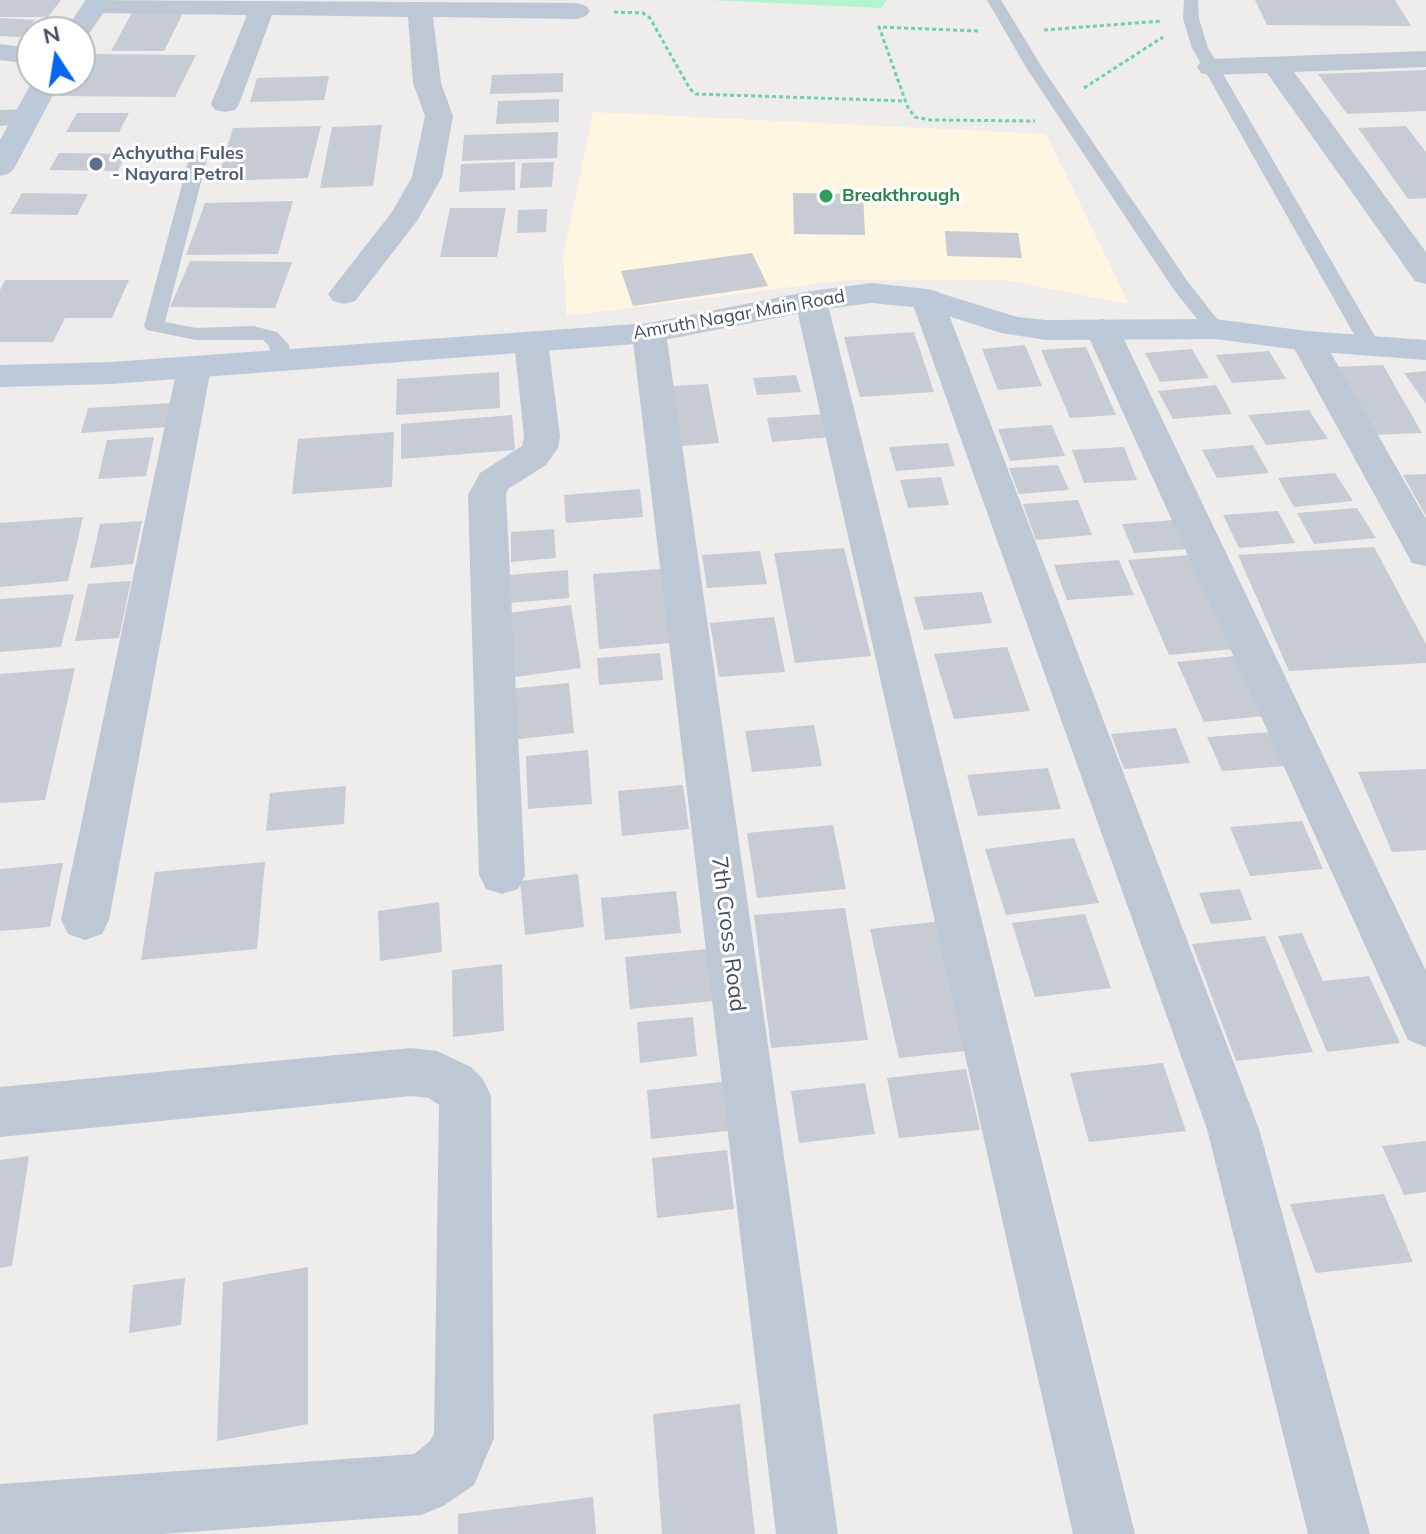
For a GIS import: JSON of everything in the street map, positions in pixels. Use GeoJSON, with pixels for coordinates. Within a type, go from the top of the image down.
{"type":"FeatureCollection","features":[{"type":"Feature","properties":{"kind":"main road"},"geometry":{"type":"LineString","coordinates":[[0,167],[13,117],[32,96]]}},
{"type":"Feature","properties":{"kind":"main road","name":"Amruth Nagar Main Road"},"geometry":{"type":"LineString","coordinates":[[0,376],[194,368],[649,333],[811,301],[871,293],[927,299],[1013,326],[1046,330],[1215,329],[1307,341],[1426,350]]}},
{"type":"Feature","properties":{"kind":"street"},"geometry":{"type":"LineString","coordinates":[[97,3],[262,8],[334,4],[420,10],[577,11]]}},
{"type":"Feature","properties":{"kind":"street"},"geometry":{"type":"LineString","coordinates":[[225,104],[262,8]]}},
{"type":"Feature","properties":{"kind":"street"},"geometry":{"type":"LineString","coordinates":[[344,294],[406,215],[427,177],[439,116],[427,83],[420,10]]}},
{"type":"Feature","properties":{"kind":"street"},"geometry":{"type":"LineString","coordinates":[[1210,67],[1426,59]]}},
{"type":"Feature","properties":{"kind":"street"},"geometry":{"type":"LineString","coordinates":[[1274,64],[1426,274]]}},
{"type":"Feature","properties":{"kind":"street"},"geometry":{"type":"LineString","coordinates":[[927,299],[1233,1129],[1339,1534]]}},
{"type":"Feature","properties":{"kind":"street"},"geometry":{"type":"LineString","coordinates":[[811,301],[1104,1534]]}},
{"type":"Feature","properties":{"kind":"street"},"geometry":{"type":"LineString","coordinates":[[1102,329],[1426,1024]]}},
{"type":"Feature","properties":{"kind":"street","name":"7th Cross Road"},"geometry":{"type":"LineString","coordinates":[[649,333],[807,1534]]}},
{"type":"Feature","properties":{"kind":"street"},"geometry":{"type":"LineString","coordinates":[[1307,341],[1426,553]]}},
{"type":"Feature","properties":{"kind":"street"},"geometry":{"type":"LineString","coordinates":[[502,875],[487,495],[493,482],[533,457],[540,448],[542,436],[531,342]]}},
{"type":"Feature","properties":{"kind":"street"},"geometry":{"type":"LineString","coordinates":[[85,920],[194,368]]}},
{"type":"Feature","properties":{"kind":"street"},"geometry":{"type":"LineString","coordinates":[[0,1112],[411,1072],[437,1075],[465,1096],[464,1438],[452,1463],[421,1484],[0,1515]]}},
{"type":"Feature","properties":{"kind":"lane"},"geometry":{"type":"LineString","coordinates":[[994,0],[1059,105],[1181,286],[1215,329]]}},
{"type":"Feature","properties":{"kind":"lane"},"geometry":{"type":"LineString","coordinates":[[1191,0],[1191,19],[1200,48],[1370,345]]}},
{"type":"Feature","properties":{"kind":"lane"},"geometry":{"type":"LineString","coordinates":[[199,155],[154,326],[196,334],[253,332],[270,336],[279,345],[281,361]]}},
{"type":"Feature","properties":{"kind":"path"},"geometry":{"type":"LineString","coordinates":[[577,11],[634,12],[650,18],[690,89],[696,94],[905,101]]}},
{"type":"Feature","properties":{"kind":"path"},"geometry":{"type":"LineString","coordinates":[[1071,121],[930,120],[915,117],[905,101],[879,27],[1014,32],[1191,19]]}},
{"type":"Feature","properties":{"kind":"path"},"geometry":{"type":"LineString","coordinates":[[1059,105],[1191,19]]}},
{"type":"Feature","properties":{"kind":"shaded area","name":"Breakthrough"},"geometry":{"type":"Polygon","coordinates":[[[593,112],[1046,134],[1129,304],[1004,280],[846,280],[567,316],[563,257],[593,112]]]}},
{"type":"Feature","properties":{"kind":"green space"},"geometry":{"type":"Polygon","coordinates":[[[710,0],[887,0],[881,8],[710,0]]]}},
{"type":"Feature","properties":{"kind":"building"},"geometry":{"type":"Polygon","coordinates":[[[0,0],[61,0],[49,16],[0,17],[0,0]]]}},
{"type":"Feature","properties":{"kind":"building"},"geometry":{"type":"Polygon","coordinates":[[[1255,0],[1395,0],[1411,26],[1267,25],[1255,0]]]}},
{"type":"Feature","properties":{"kind":"building"},"geometry":{"type":"Polygon","coordinates":[[[134,9],[185,9],[164,51],[111,51],[134,9]]]}},
{"type":"Feature","properties":{"kind":"building"},"geometry":{"type":"Polygon","coordinates":[[[0,18],[16,19],[16,37],[0,36],[0,18]]]}},
{"type":"Feature","properties":{"kind":"building"},"geometry":{"type":"Polygon","coordinates":[[[96,54],[196,55],[175,97],[60,96],[96,96],[96,54]]]}},
{"type":"Feature","properties":{"kind":"building"},"geometry":{"type":"Polygon","coordinates":[[[1426,70],[1426,111],[1347,114],[1318,74],[1426,70]]]}},
{"type":"Feature","properties":{"kind":"building"},"geometry":{"type":"Polygon","coordinates":[[[563,73],[563,92],[490,94],[492,75],[563,73]]]}},
{"type":"Feature","properties":{"kind":"building"},"geometry":{"type":"Polygon","coordinates":[[[329,76],[324,100],[250,102],[257,78],[329,76]]]}},
{"type":"Feature","properties":{"kind":"building"},"geometry":{"type":"Polygon","coordinates":[[[559,99],[559,122],[496,124],[498,101],[559,99]]]}},
{"type":"Feature","properties":{"kind":"building"},"geometry":{"type":"Polygon","coordinates":[[[77,113],[129,113],[119,132],[66,132],[77,113]]]}},
{"type":"Feature","properties":{"kind":"building"},"geometry":{"type":"Polygon","coordinates":[[[382,125],[373,186],[320,188],[332,127],[382,125]]]}},
{"type":"Feature","properties":{"kind":"building"},"geometry":{"type":"Polygon","coordinates":[[[321,126],[308,178],[217,181],[233,128],[321,126]]]}},
{"type":"Feature","properties":{"kind":"building"},"geometry":{"type":"Polygon","coordinates":[[[1406,126],[1426,152],[1426,198],[1408,199],[1358,128],[1406,126]]]}},
{"type":"Feature","properties":{"kind":"building"},"geometry":{"type":"Polygon","coordinates":[[[558,132],[557,158],[462,161],[464,135],[558,132]]]}},
{"type":"Feature","properties":{"kind":"building"},"geometry":{"type":"Polygon","coordinates":[[[59,153],[126,154],[118,171],[49,170],[59,153]]]}},
{"type":"Feature","properties":{"kind":"building"},"geometry":{"type":"Polygon","coordinates":[[[515,162],[515,190],[459,192],[461,164],[515,162]]]}},
{"type":"Feature","properties":{"kind":"building"},"geometry":{"type":"Polygon","coordinates":[[[554,162],[552,187],[520,188],[522,163],[554,162]]]}},
{"type":"Feature","properties":{"kind":"building"},"geometry":{"type":"Polygon","coordinates":[[[22,193],[88,194],[77,215],[10,214],[22,193]]]}},
{"type":"Feature","properties":{"kind":"building"},"geometry":{"type":"Polygon","coordinates":[[[793,193],[863,194],[865,235],[794,234],[793,193]]]}},
{"type":"Feature","properties":{"kind":"building"},"geometry":{"type":"Polygon","coordinates":[[[293,201],[278,254],[186,255],[205,203],[293,201]]]}},
{"type":"Feature","properties":{"kind":"building"},"geometry":{"type":"Polygon","coordinates":[[[450,208],[506,208],[497,257],[440,257],[450,208]]]}},
{"type":"Feature","properties":{"kind":"building"},"geometry":{"type":"Polygon","coordinates":[[[547,209],[546,232],[517,233],[518,210],[547,209]]]}},
{"type":"Feature","properties":{"kind":"building"},"geometry":{"type":"Polygon","coordinates":[[[945,231],[1018,233],[1022,258],[947,256],[945,231]]]}},
{"type":"Feature","properties":{"kind":"building"},"geometry":{"type":"Polygon","coordinates":[[[752,253],[768,286],[633,306],[621,271],[752,253]]]}},
{"type":"Feature","properties":{"kind":"building"},"geometry":{"type":"Polygon","coordinates":[[[190,261],[292,262],[275,308],[170,307],[190,261]]]}},
{"type":"Feature","properties":{"kind":"building"},"geometry":{"type":"Polygon","coordinates":[[[5,280],[129,280],[112,318],[65,318],[53,342],[0,342],[0,290],[5,280]]]}},
{"type":"Feature","properties":{"kind":"building"},"geometry":{"type":"Polygon","coordinates":[[[914,332],[934,392],[860,397],[844,337],[914,332]]]}},
{"type":"Feature","properties":{"kind":"building"},"geometry":{"type":"Polygon","coordinates":[[[1025,345],[1042,386],[998,390],[982,349],[1025,345]]]}},
{"type":"Feature","properties":{"kind":"building"},"geometry":{"type":"Polygon","coordinates":[[[1086,347],[1116,415],[1070,418],[1041,350],[1086,347]]]}},
{"type":"Feature","properties":{"kind":"building"},"geometry":{"type":"Polygon","coordinates":[[[1192,349],[1209,378],[1160,382],[1145,353],[1192,349]]]}},
{"type":"Feature","properties":{"kind":"building"},"geometry":{"type":"Polygon","coordinates":[[[1269,351],[1286,379],[1232,383],[1216,355],[1269,351]]]}},
{"type":"Feature","properties":{"kind":"building"},"geometry":{"type":"Polygon","coordinates":[[[1383,365],[1422,433],[1370,435],[1333,367],[1383,365]]]}},
{"type":"Feature","properties":{"kind":"building"},"geometry":{"type":"Polygon","coordinates":[[[1426,371],[1426,404],[1404,373],[1426,371]]]}},
{"type":"Feature","properties":{"kind":"building"},"geometry":{"type":"Polygon","coordinates":[[[499,372],[500,408],[396,415],[397,379],[499,372]]]}},
{"type":"Feature","properties":{"kind":"building"},"geometry":{"type":"Polygon","coordinates":[[[796,375],[801,392],[757,395],[753,378],[796,375]]]}},
{"type":"Feature","properties":{"kind":"building"},"geometry":{"type":"Polygon","coordinates":[[[708,384],[719,443],[682,446],[673,386],[708,384]]]}},
{"type":"Feature","properties":{"kind":"building"},"geometry":{"type":"Polygon","coordinates":[[[1216,385],[1232,414],[1173,419],[1158,391],[1216,385]]]}},
{"type":"Feature","properties":{"kind":"building"},"geometry":{"type":"Polygon","coordinates":[[[172,403],[167,427],[81,433],[88,408],[172,403]]]}},
{"type":"Feature","properties":{"kind":"building"},"geometry":{"type":"Polygon","coordinates":[[[1309,410],[1328,439],[1266,445],[1248,415],[1309,410]]]}},
{"type":"Feature","properties":{"kind":"building"},"geometry":{"type":"Polygon","coordinates":[[[825,414],[831,437],[772,442],[767,418],[825,414]]]}},
{"type":"Feature","properties":{"kind":"building"},"geometry":{"type":"Polygon","coordinates":[[[512,415],[515,450],[401,459],[401,424],[512,415]]]}},
{"type":"Feature","properties":{"kind":"building"},"geometry":{"type":"Polygon","coordinates":[[[1052,425],[1065,456],[1010,461],[998,429],[1052,425]]]}},
{"type":"Feature","properties":{"kind":"building"},"geometry":{"type":"Polygon","coordinates":[[[394,432],[392,487],[292,494],[298,439],[394,432]]]}},
{"type":"Feature","properties":{"kind":"building"},"geometry":{"type":"Polygon","coordinates":[[[154,437],[146,476],[98,479],[107,440],[154,437]]]}},
{"type":"Feature","properties":{"kind":"building"},"geometry":{"type":"Polygon","coordinates":[[[948,443],[955,466],[896,471],[889,447],[948,443]]]}},
{"type":"Feature","properties":{"kind":"building"},"geometry":{"type":"Polygon","coordinates":[[[1253,445],[1269,473],[1217,478],[1202,450],[1253,445]]]}},
{"type":"Feature","properties":{"kind":"building"},"geometry":{"type":"Polygon","coordinates":[[[1124,447],[1137,480],[1084,483],[1072,450],[1124,447]]]}},
{"type":"Feature","properties":{"kind":"building"},"geometry":{"type":"Polygon","coordinates":[[[1058,465],[1069,490],[1019,494],[1009,468],[1058,465]]]}},
{"type":"Feature","properties":{"kind":"building"},"geometry":{"type":"Polygon","coordinates":[[[1335,473],[1353,501],[1294,507],[1278,478],[1335,473]]]}},
{"type":"Feature","properties":{"kind":"building"},"geometry":{"type":"Polygon","coordinates":[[[1426,474],[1426,516],[1403,475],[1426,474]]]}},
{"type":"Feature","properties":{"kind":"building"},"geometry":{"type":"Polygon","coordinates":[[[941,477],[949,505],[908,508],[900,480],[941,477]]]}},
{"type":"Feature","properties":{"kind":"building"},"geometry":{"type":"Polygon","coordinates":[[[640,489],[643,517],[566,523],[564,495],[640,489]]]}},
{"type":"Feature","properties":{"kind":"building"},"geometry":{"type":"Polygon","coordinates":[[[1078,500],[1092,535],[1036,540],[1023,504],[1078,500]]]}},
{"type":"Feature","properties":{"kind":"building"},"geometry":{"type":"Polygon","coordinates":[[[1357,508],[1376,538],[1314,544],[1297,513],[1357,508]]]}},
{"type":"Feature","properties":{"kind":"building"},"geometry":{"type":"Polygon","coordinates":[[[1278,511],[1295,543],[1239,548],[1223,515],[1278,511]]]}},
{"type":"Feature","properties":{"kind":"building"},"geometry":{"type":"Polygon","coordinates":[[[83,517],[68,581],[0,587],[0,523],[83,517]]]}},
{"type":"Feature","properties":{"kind":"building"},"geometry":{"type":"Polygon","coordinates":[[[1174,520],[1188,549],[1134,553],[1122,524],[1174,520]]]}},
{"type":"Feature","properties":{"kind":"building"},"geometry":{"type":"Polygon","coordinates":[[[142,521],[133,564],[90,568],[100,524],[142,521]]]}},
{"type":"Feature","properties":{"kind":"building"},"geometry":{"type":"Polygon","coordinates":[[[554,529],[556,558],[511,562],[511,532],[554,529]]]}},
{"type":"Feature","properties":{"kind":"building"},"geometry":{"type":"Polygon","coordinates":[[[1374,547],[1426,644],[1426,663],[1289,671],[1238,555],[1374,547]]]}},
{"type":"Feature","properties":{"kind":"building"},"geometry":{"type":"Polygon","coordinates":[[[844,548],[871,656],[795,663],[774,553],[844,548]]]}},
{"type":"Feature","properties":{"kind":"building"},"geometry":{"type":"Polygon","coordinates":[[[760,551],[767,584],[707,588],[702,555],[760,551]]]}},
{"type":"Feature","properties":{"kind":"building"},"geometry":{"type":"Polygon","coordinates":[[[1190,555],[1235,649],[1169,655],[1128,560],[1190,555]]]}},
{"type":"Feature","properties":{"kind":"building"},"geometry":{"type":"Polygon","coordinates":[[[1119,560],[1134,595],[1067,600],[1054,565],[1119,560]]]}},
{"type":"Feature","properties":{"kind":"building"},"geometry":{"type":"Polygon","coordinates":[[[661,569],[670,643],[599,649],[593,574],[661,569]]]}},
{"type":"Feature","properties":{"kind":"building"},"geometry":{"type":"Polygon","coordinates":[[[568,570],[569,598],[509,603],[508,575],[568,570]]]}},
{"type":"Feature","properties":{"kind":"building"},"geometry":{"type":"Polygon","coordinates":[[[131,581],[119,638],[75,641],[88,584],[131,581]]]}},
{"type":"Feature","properties":{"kind":"building"},"geometry":{"type":"Polygon","coordinates":[[[982,592],[992,623],[924,630],[914,597],[982,592]]]}},
{"type":"Feature","properties":{"kind":"building"},"geometry":{"type":"Polygon","coordinates":[[[74,594],[61,647],[0,652],[0,599],[74,594]]]}},
{"type":"Feature","properties":{"kind":"building"},"geometry":{"type":"Polygon","coordinates":[[[571,605],[581,668],[515,677],[507,613],[571,605]]]}},
{"type":"Feature","properties":{"kind":"building"},"geometry":{"type":"Polygon","coordinates":[[[774,617],[785,672],[719,677],[710,623],[774,617]]]}},
{"type":"Feature","properties":{"kind":"building"},"geometry":{"type":"Polygon","coordinates":[[[1007,647],[1030,711],[954,719],[934,654],[1007,647]]]}},
{"type":"Feature","properties":{"kind":"building"},"geometry":{"type":"Polygon","coordinates":[[[660,653],[663,680],[599,685],[597,658],[660,653]]]}},
{"type":"Feature","properties":{"kind":"building"},"geometry":{"type":"Polygon","coordinates":[[[1244,655],[1274,715],[1204,722],[1177,662],[1244,655]]]}},
{"type":"Feature","properties":{"kind":"building"},"geometry":{"type":"Polygon","coordinates":[[[75,668],[45,800],[0,803],[0,674],[75,668]]]}},
{"type":"Feature","properties":{"kind":"building"},"geometry":{"type":"Polygon","coordinates":[[[569,683],[574,733],[511,740],[508,689],[569,683]]]}},
{"type":"Feature","properties":{"kind":"building"},"geometry":{"type":"Polygon","coordinates":[[[814,725],[822,766],[752,772],[745,731],[814,725]]]}},
{"type":"Feature","properties":{"kind":"building"},"geometry":{"type":"Polygon","coordinates":[[[1176,728],[1190,763],[1124,769],[1111,734],[1176,728]]]}},
{"type":"Feature","properties":{"kind":"building"},"geometry":{"type":"Polygon","coordinates":[[[1271,732],[1287,766],[1222,771],[1207,737],[1271,732]]]}},
{"type":"Feature","properties":{"kind":"building"},"geometry":{"type":"Polygon","coordinates":[[[588,750],[592,804],[528,809],[526,756],[588,750]]]}},
{"type":"Feature","properties":{"kind":"building"},"geometry":{"type":"Polygon","coordinates":[[[1048,768],[1061,809],[978,816],[967,775],[1048,768]]]}},
{"type":"Feature","properties":{"kind":"building"},"geometry":{"type":"Polygon","coordinates":[[[1426,769],[1426,850],[1392,852],[1358,772],[1426,769]]]}},
{"type":"Feature","properties":{"kind":"building"},"geometry":{"type":"Polygon","coordinates":[[[683,785],[689,829],[622,836],[618,791],[683,785]]]}},
{"type":"Feature","properties":{"kind":"building"},"geometry":{"type":"Polygon","coordinates":[[[346,786],[344,824],[266,831],[270,793],[346,786]]]}},
{"type":"Feature","properties":{"kind":"building"},"geometry":{"type":"Polygon","coordinates":[[[1302,821],[1323,869],[1250,876],[1230,827],[1302,821]]]}},
{"type":"Feature","properties":{"kind":"building"},"geometry":{"type":"Polygon","coordinates":[[[833,825],[846,889],[757,898],[747,833],[833,825]]]}},
{"type":"Feature","properties":{"kind":"building"},"geometry":{"type":"Polygon","coordinates":[[[1074,838],[1099,903],[1006,915],[985,849],[1074,838]]]}},
{"type":"Feature","properties":{"kind":"building"},"geometry":{"type":"Polygon","coordinates":[[[265,862],[257,949],[141,960],[155,872],[265,862]]]}},
{"type":"Feature","properties":{"kind":"building"},"geometry":{"type":"Polygon","coordinates":[[[63,863],[50,927],[0,931],[0,869],[63,863]]]}},
{"type":"Feature","properties":{"kind":"building"},"geometry":{"type":"Polygon","coordinates":[[[578,874],[584,927],[525,935],[520,881],[578,874]]]}},
{"type":"Feature","properties":{"kind":"building"},"geometry":{"type":"Polygon","coordinates":[[[1240,889],[1252,920],[1211,924],[1199,893],[1240,889]]]}},
{"type":"Feature","properties":{"kind":"building"},"geometry":{"type":"Polygon","coordinates":[[[676,891],[681,933],[605,940],[601,898],[676,891]]]}},
{"type":"Feature","properties":{"kind":"building"},"geometry":{"type":"Polygon","coordinates":[[[439,902],[442,952],[380,961],[378,911],[439,902]]]}},
{"type":"Feature","properties":{"kind":"building"},"geometry":{"type":"Polygon","coordinates":[[[845,908],[868,1040],[771,1048],[754,915],[845,908]]]}},
{"type":"Feature","properties":{"kind":"building"},"geometry":{"type":"Polygon","coordinates":[[[1085,914],[1111,988],[1035,997],[1012,923],[1085,914]]]}},
{"type":"Feature","properties":{"kind":"building"},"geometry":{"type":"Polygon","coordinates":[[[952,920],[984,1049],[899,1058],[870,929],[952,920]]]}},
{"type":"Feature","properties":{"kind":"building"},"geometry":{"type":"Polygon","coordinates":[[[1302,933],[1323,981],[1369,976],[1400,1043],[1327,1052],[1278,936],[1302,933]]]}},
{"type":"Feature","properties":{"kind":"building"},"geometry":{"type":"Polygon","coordinates":[[[1265,936],[1313,1052],[1236,1061],[1192,944],[1265,936]]]}},
{"type":"Feature","properties":{"kind":"building"},"geometry":{"type":"Polygon","coordinates":[[[708,949],[714,1001],[630,1009],[625,957],[708,949]]]}},
{"type":"Feature","properties":{"kind":"building"},"geometry":{"type":"Polygon","coordinates":[[[502,964],[504,1031],[453,1037],[452,970],[502,964]]]}},
{"type":"Feature","properties":{"kind":"building"},"geometry":{"type":"Polygon","coordinates":[[[693,1017],[697,1056],[640,1063],[637,1022],[693,1017]]]}},
{"type":"Feature","properties":{"kind":"building"},"geometry":{"type":"Polygon","coordinates":[[[1163,1063],[1186,1131],[1089,1142],[1070,1073],[1163,1063]]]}},
{"type":"Feature","properties":{"kind":"building"},"geometry":{"type":"Polygon","coordinates":[[[966,1069],[980,1130],[899,1138],[887,1078],[966,1069]]]}},
{"type":"Feature","properties":{"kind":"building"},"geometry":{"type":"Polygon","coordinates":[[[722,1082],[728,1131],[651,1139],[647,1090],[722,1082]]]}},
{"type":"Feature","properties":{"kind":"building"},"geometry":{"type":"Polygon","coordinates":[[[865,1083],[875,1134],[799,1143],[791,1091],[865,1083]]]}},
{"type":"Feature","properties":{"kind":"building"},"geometry":{"type":"Polygon","coordinates":[[[1426,1141],[1426,1192],[1404,1195],[1382,1146],[1426,1141]]]}},
{"type":"Feature","properties":{"kind":"building"},"geometry":{"type":"Polygon","coordinates":[[[727,1150],[734,1209],[657,1218],[652,1158],[727,1150]]]}},
{"type":"Feature","properties":{"kind":"building"},"geometry":{"type":"Polygon","coordinates":[[[29,1156],[12,1266],[0,1268],[0,1160],[29,1156]]]}},
{"type":"Feature","properties":{"kind":"building"},"geometry":{"type":"Polygon","coordinates":[[[1384,1194],[1413,1262],[1316,1273],[1290,1204],[1384,1194]]]}},
{"type":"Feature","properties":{"kind":"building"},"geometry":{"type":"Polygon","coordinates":[[[308,1267],[308,1424],[217,1441],[223,1282],[308,1267]]]}},
{"type":"Feature","properties":{"kind":"building"},"geometry":{"type":"Polygon","coordinates":[[[185,1278],[181,1325],[129,1333],[133,1285],[185,1278]]]}},
{"type":"Feature","properties":{"kind":"building"},"geometry":{"type":"Polygon","coordinates":[[[740,1404],[755,1534],[662,1534],[653,1414],[740,1404]]]}},
{"type":"Feature","properties":{"kind":"building"},"geometry":{"type":"Polygon","coordinates":[[[593,1497],[596,1534],[458,1534],[458,1514],[593,1497]]]}},
{"type":"Feature","properties":{"kind":"place","name":"Achyutha Fules - Nayara Petrol"},"geometry":{"type":"Point","coordinates":[96,164]}},
{"type":"Feature","properties":{"kind":"place","name":"Breakthrough"},"geometry":{"type":"Point","coordinates":[826,196]}}]}
